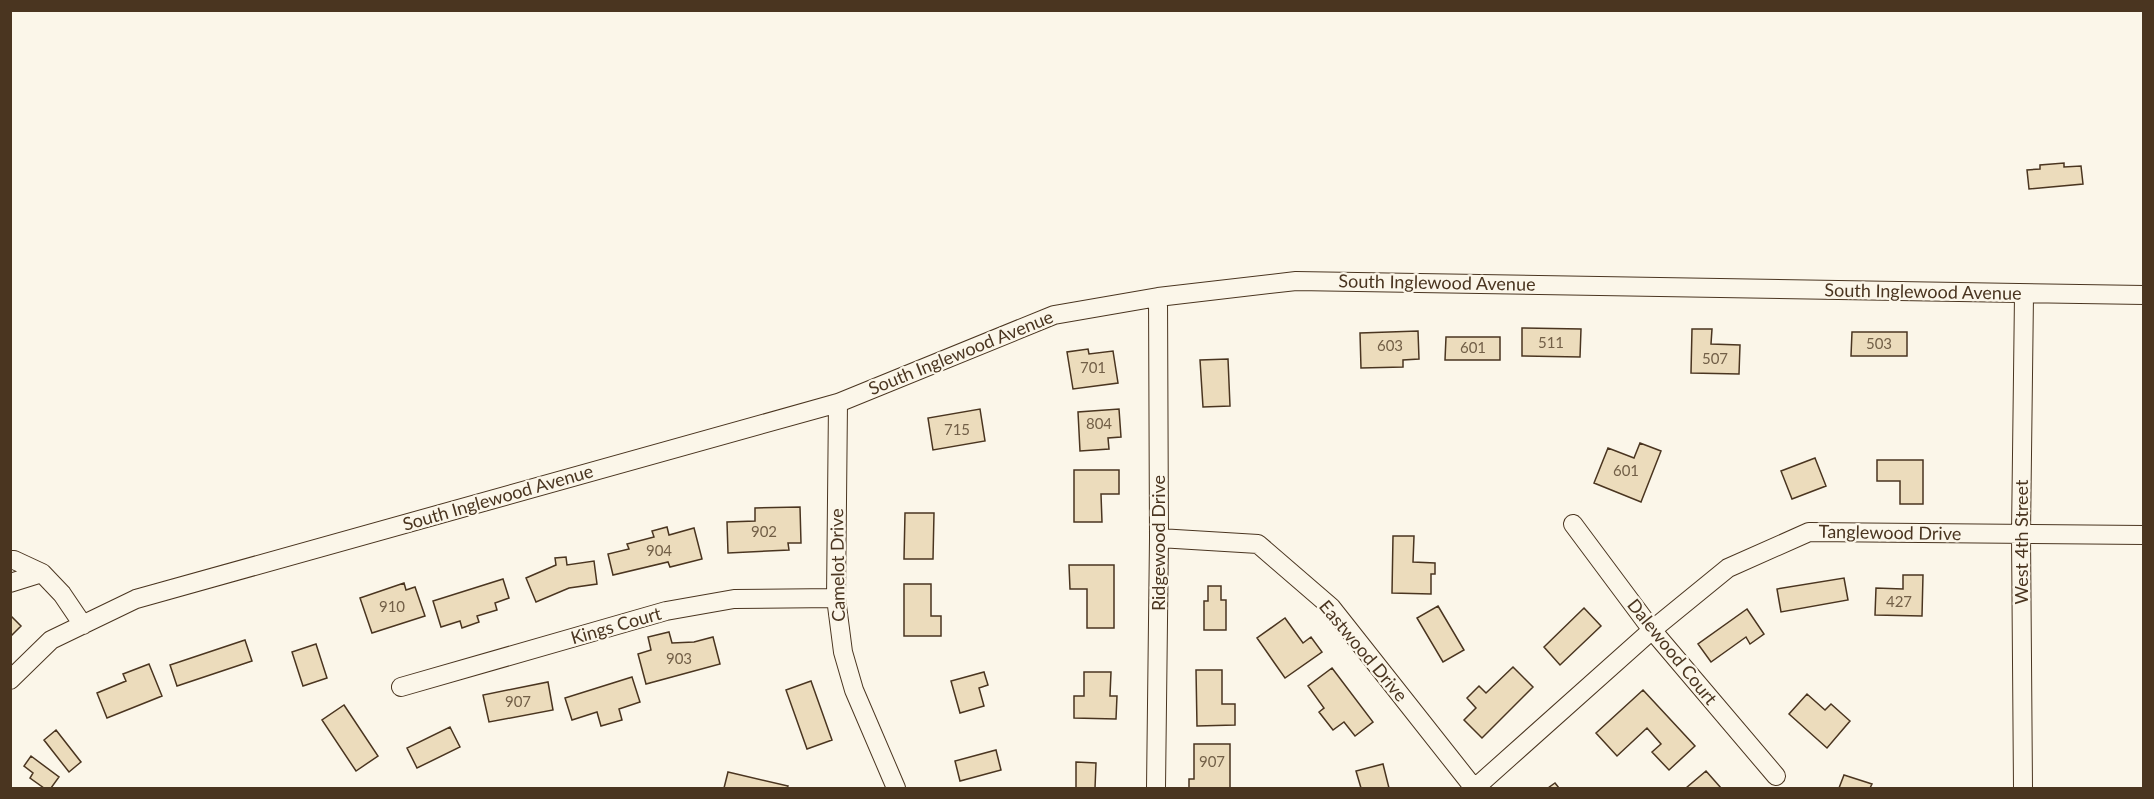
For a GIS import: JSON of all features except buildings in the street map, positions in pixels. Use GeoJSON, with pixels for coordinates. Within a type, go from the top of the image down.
{"type":"FeatureCollection","features":[{"type":"Feature","properties":{"kind":"street","name":"South Inglewood Avenue"},"geometry":{"type":"LineString","coordinates":[[10,680],[51,640],[136,599],[838,403],[1054,315],[1158,297],[1296,281],[1495,283],[2024,295],[2144,295]]}},
{"type":"Feature","properties":{"kind":"street","name":"West 4th Street"},"geometry":{"type":"LineString","coordinates":[[2023,789],[2021,534],[2024,295]]}},
{"type":"Feature","properties":{"kind":"street","name":"Ridgewood Drive"},"geometry":{"type":"LineString","coordinates":[[1156,789],[1160,538],[1158,297]]}},
{"type":"Feature","properties":{"kind":"street","name":"Camelot Drive"},"geometry":{"type":"LineString","coordinates":[[838,403],[836,598],[843,652],[854,690],[896,789]]}},
{"type":"Feature","properties":{"kind":"street","name":"Dalewood Court"},"geometry":{"type":"LineString","coordinates":[[1573,524],[1652,630],[1776,776]]}},
{"type":"Feature","properties":{"kind":"street","name":"Tanglewood Drive"},"geometry":{"type":"LineString","coordinates":[[1475,789],[1652,630],[1728,568],[1809,532],[2144,535]]}},
{"type":"Feature","properties":{"kind":"street","name":"Eastwood Drive"},"geometry":{"type":"LineString","coordinates":[[1160,538],[1258,544],[1331,607],[1475,789]]}},
{"type":"Feature","properties":{"kind":"street"},"geometry":{"type":"LineString","coordinates":[[10,560],[42,573],[62,594],[82,625]]}},
{"type":"Feature","properties":{"kind":"street"},"geometry":{"type":"LineString","coordinates":[[10,583],[42,573]]}},
{"type":"Feature","properties":{"kind":"street","name":"Kings Court"},"geometry":{"type":"LineString","coordinates":[[401,687],[666,611],[702,603],[734,599],[836,598]]}}]}
